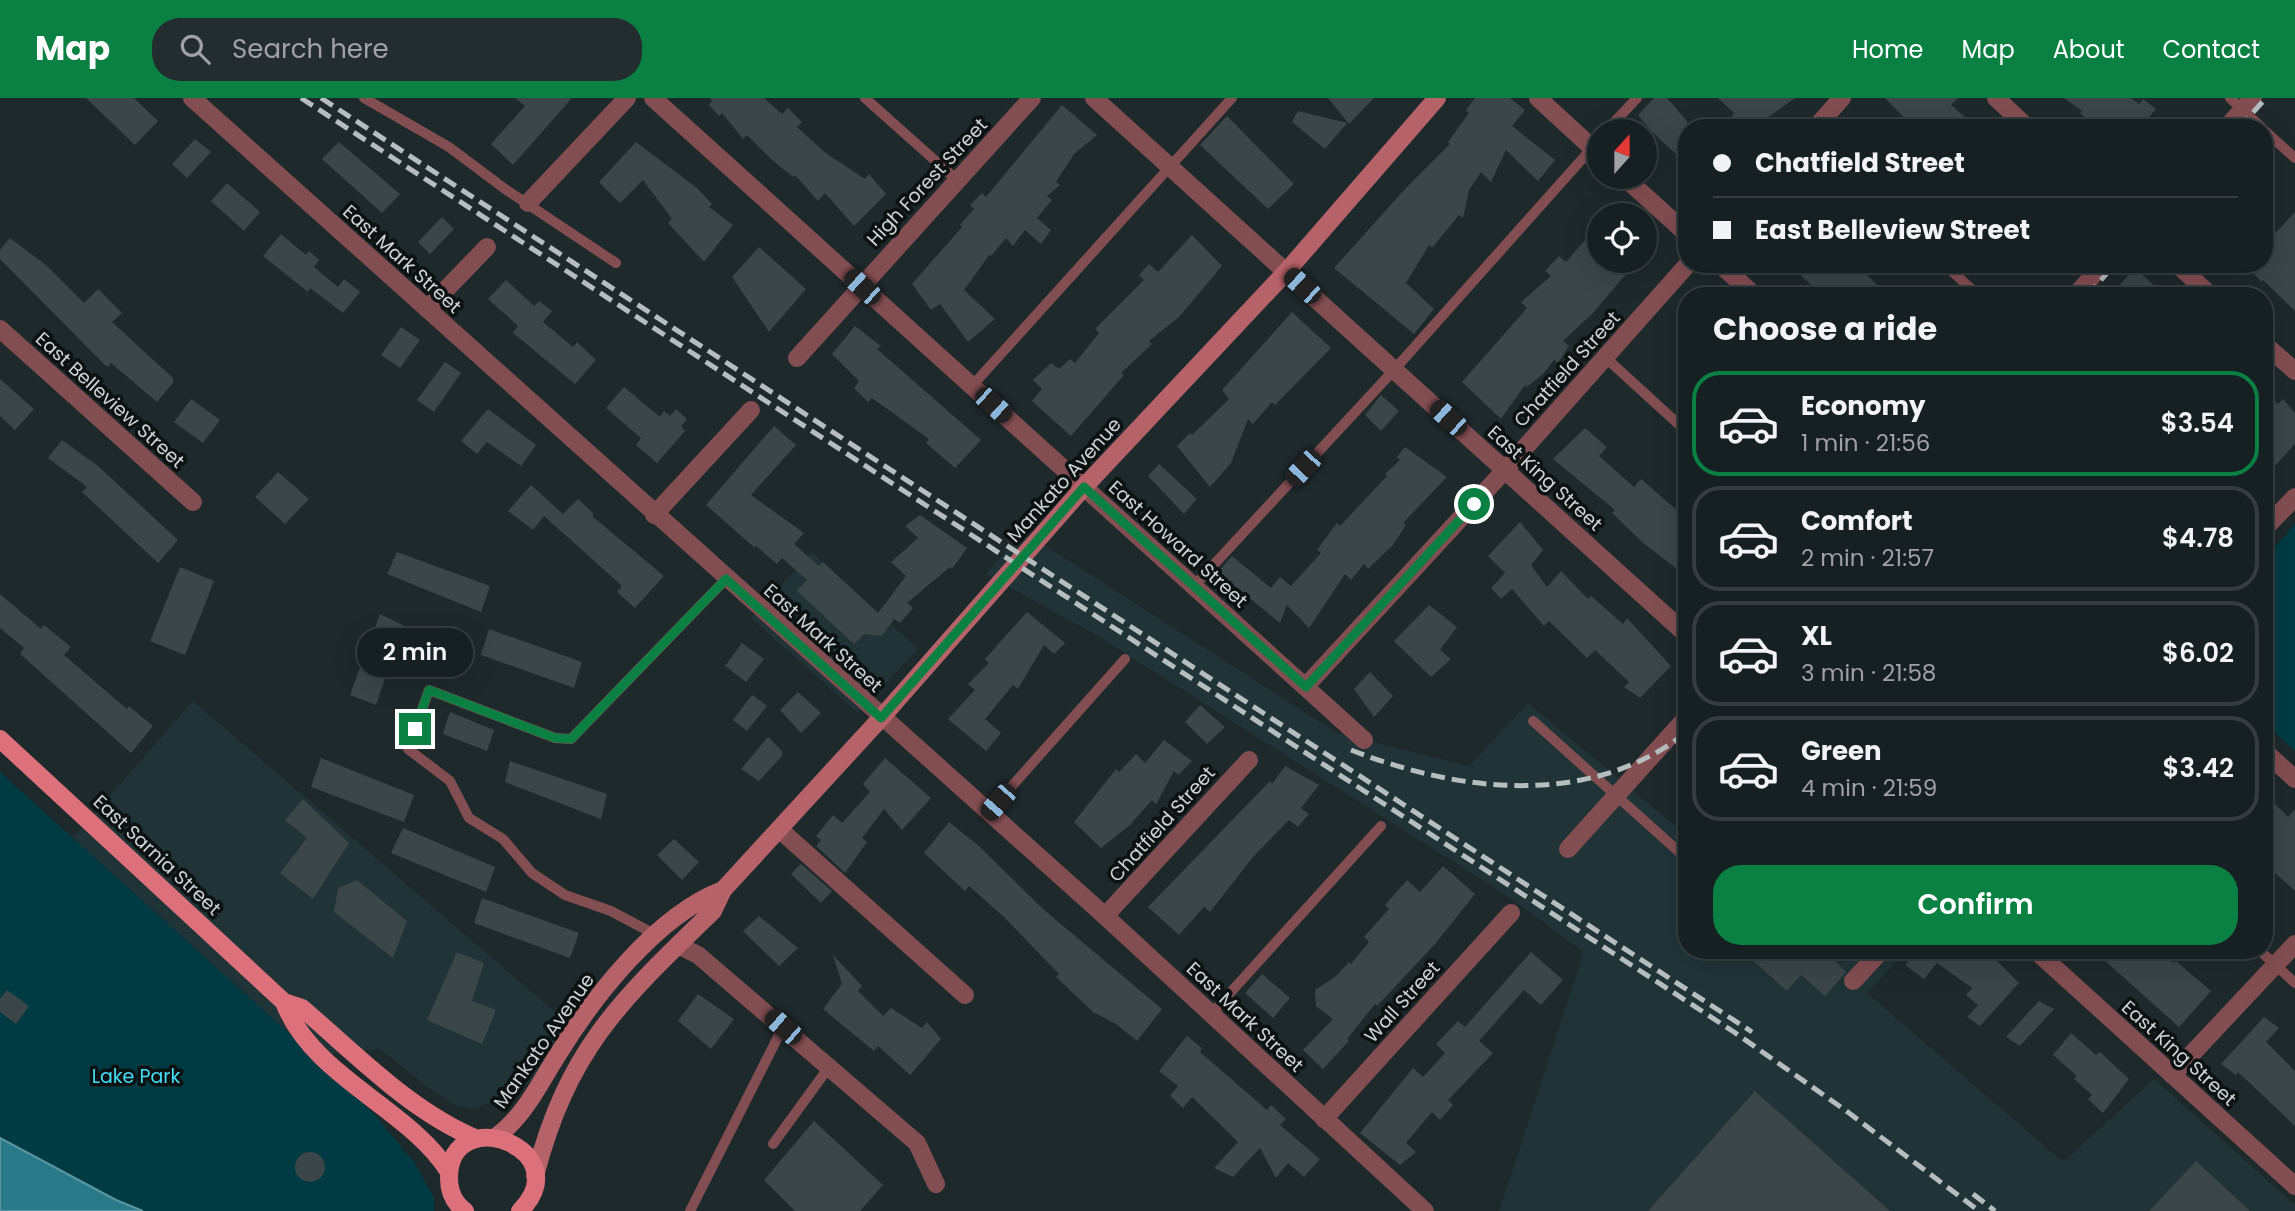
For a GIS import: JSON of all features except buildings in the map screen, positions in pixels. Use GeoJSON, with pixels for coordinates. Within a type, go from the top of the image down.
{"type":"FeatureCollection","features":[{"type":"Feature","properties":{"kind":"main road","name":"Mankato Avenue"},"geometry":{"type":"LineString","coordinates":[[520,1211],[532,1195],[535,1176],[556,1107],[590,1042],[623,1000],[713,911],[723,890],[881,718],[1084,487],[1286,272],[1437,98]]}},
{"type":"Feature","properties":{"kind":"main road","name":"East Sarnia Street"},"geometry":{"type":"LineString","coordinates":[[0,739],[284,1002],[302,1008],[404,1096],[436,1118],[477,1139]]}},
{"type":"Feature","properties":{"kind":"main road","name":"Mankato Avenue"},"geometry":{"type":"LineString","coordinates":[[496,1137],[526,1109],[558,1054],[600,995],[656,935],[705,897],[723,890]]}},
{"type":"Feature","properties":{"kind":"main road","name":"East Sarnia Street"},"geometry":{"type":"LineString","coordinates":[[284,1002],[291,1021],[335,1068],[426,1142],[449,1172]]}},
{"type":"Feature","properties":{"kind":"main road","name":"Mankato Avenue"},"geometry":{"type":"LineString","coordinates":[[477,1139],[496,1137],[509,1141],[523,1151],[535,1176]]}},
{"type":"Feature","properties":{"kind":"main road"},"geometry":{"type":"LineString","coordinates":[[465,1211],[451,1204],[449,1172],[458,1152],[477,1139]]}},
{"type":"Feature","properties":{"kind":"street"},"geometry":{"type":"LineString","coordinates":[[528,203],[627,98]]}},
{"type":"Feature","properties":{"kind":"street","name":"East Howard Street"},"geometry":{"type":"LineString","coordinates":[[653,98],[1364,740]]}},
{"type":"Feature","properties":{"kind":"street","name":"High Forest Street"},"geometry":{"type":"LineString","coordinates":[[797,358],[1032,98]]}},
{"type":"Feature","properties":{"kind":"street","name":"East King Street"},"geometry":{"type":"LineString","coordinates":[[1094,98],[1678,627]]}},
{"type":"Feature","properties":{"kind":"street"},"geometry":{"type":"LineString","coordinates":[[1538,98],[1587,139]]}},
{"type":"Feature","properties":{"kind":"street"},"geometry":{"type":"LineString","coordinates":[[1823,119],[1842,98]]}},
{"type":"Feature","properties":{"kind":"street"},"geometry":{"type":"LineString","coordinates":[[1996,98],[2018,119]]}},
{"type":"Feature","properties":{"kind":"street","name":"East Mark Street"},"geometry":{"type":"LineString","coordinates":[[204,102],[427,309],[1105,916],[1425,1211]]}},
{"type":"Feature","properties":{"kind":"street"},"geometry":{"type":"LineString","coordinates":[[2232,119],[2242,102]]}},
{"type":"Feature","properties":{"kind":"street"},"geometry":{"type":"LineString","coordinates":[[1637,189],[1678,226]]}},
{"type":"Feature","properties":{"kind":"street"},"geometry":{"type":"LineString","coordinates":[[427,309],[486,247]]}},
{"type":"Feature","properties":{"kind":"street","name":"Chatfield Street"},"geometry":{"type":"LineString","coordinates":[[1306,687],[1505,470],[1680,273]]}},
{"type":"Feature","properties":{"kind":"street"},"geometry":{"type":"LineString","coordinates":[[1730,273],[1745,287]]}},
{"type":"Feature","properties":{"kind":"street"},"geometry":{"type":"LineString","coordinates":[[2083,287],[2095,273]]}},
{"type":"Feature","properties":{"kind":"street"},"geometry":{"type":"LineString","coordinates":[[2187,273],[2201,287]]}},
{"type":"Feature","properties":{"kind":"street","name":"East Belleview Street"},"geometry":{"type":"LineString","coordinates":[[0,329],[193,502]]}},
{"type":"Feature","properties":{"kind":"street"},"geometry":{"type":"LineString","coordinates":[[2273,352],[2295,372]]}},
{"type":"Feature","properties":{"kind":"street"},"geometry":{"type":"LineString","coordinates":[[654,514],[751,410]]}},
{"type":"Feature","properties":{"kind":"street"},"geometry":{"type":"LineString","coordinates":[[2273,520],[2295,497]]}},
{"type":"Feature","properties":{"kind":"street"},"geometry":{"type":"LineString","coordinates":[[1568,849],[1678,727]]}},
{"type":"Feature","properties":{"kind":"street"},"geometry":{"type":"LineString","coordinates":[[2273,759],[2295,779]]}},
{"type":"Feature","properties":{"kind":"street","name":"Chatfield Street"},"geometry":{"type":"LineString","coordinates":[[1105,916],[1249,760]]}},
{"type":"Feature","properties":{"kind":"street"},"geometry":{"type":"LineString","coordinates":[[779,829],[965,995]]}},
{"type":"Feature","properties":{"kind":"street","name":"Wall Street"},"geometry":{"type":"LineString","coordinates":[[1324,1119],[1511,913]]}},
{"type":"Feature","properties":{"kind":"street"},"geometry":{"type":"LineString","coordinates":[[2172,1075],[2295,944]]}},
{"type":"Feature","properties":{"kind":"street"},"geometry":{"type":"LineString","coordinates":[[678,945],[698,955],[917,1143],[936,1184]]}},
{"type":"Feature","properties":{"kind":"street"},"geometry":{"type":"LineString","coordinates":[[1853,981],[1874,959]]}},
{"type":"Feature","properties":{"kind":"street","name":"East King Street"},"geometry":{"type":"LineString","coordinates":[[2045,959],[2295,1186]]}},
{"type":"Feature","properties":{"kind":"lane"},"geometry":{"type":"LineString","coordinates":[[364,98],[449,147],[615,263]]}},
{"type":"Feature","properties":{"kind":"lane"},"geometry":{"type":"LineString","coordinates":[[865,98],[958,181]]}},
{"type":"Feature","properties":{"kind":"lane"},"geometry":{"type":"LineString","coordinates":[[972,386],[1233,98]]}},
{"type":"Feature","properties":{"kind":"lane"},"geometry":{"type":"LineString","coordinates":[[1617,119],[1637,98]]}},
{"type":"Feature","properties":{"kind":"lane"},"geometry":{"type":"LineString","coordinates":[[2242,102],[2255,119]]}},
{"type":"Feature","properties":{"kind":"lane"},"geometry":{"type":"LineString","coordinates":[[2273,138],[2295,158]]}},
{"type":"Feature","properties":{"kind":"lane"},"geometry":{"type":"LineString","coordinates":[[1194,586],[1587,158]]}},
{"type":"Feature","properties":{"kind":"lane"},"geometry":{"type":"LineString","coordinates":[[1954,273],[1969,287]]}},
{"type":"Feature","properties":{"kind":"lane"},"geometry":{"type":"LineString","coordinates":[[1605,358],[1678,424]]}},
{"type":"Feature","properties":{"kind":"lane"},"geometry":{"type":"LineString","coordinates":[[656,935],[611,911],[565,895],[531,873],[503,839],[469,818],[450,781],[408,749],[429,690],[555,738],[571,739],[726,579]]}},
{"type":"Feature","properties":{"kind":"lane"},"geometry":{"type":"LineString","coordinates":[[988,813],[1125,659]]}},
{"type":"Feature","properties":{"kind":"lane"},"geometry":{"type":"LineString","coordinates":[[1533,721],[1617,793],[1678,851]]}},
{"type":"Feature","properties":{"kind":"lane"},"geometry":{"type":"LineString","coordinates":[[1211,1014],[1381,826]]}},
{"type":"Feature","properties":{"kind":"lane"},"geometry":{"type":"LineString","coordinates":[[2269,959],[2295,983]]}},
{"type":"Feature","properties":{"kind":"lane"},"geometry":{"type":"LineString","coordinates":[[690,1211],[783,1027]]}},
{"type":"Feature","properties":{"kind":"lane"},"geometry":{"type":"LineString","coordinates":[[773,1144],[829,1067]]}},
{"type":"Feature","properties":{"kind":"shaded area"},"geometry":{"type":"Polygon","coordinates":[[[1024,532],[1337,733],[1469,766],[1528,703],[1678,828],[1678,959],[1899,959],[1867,993],[2063,1162],[2154,1079],[2295,1205],[2295,1211],[1499,1211],[1584,952],[1506,895],[1098,636],[986,574],[1024,532]]]}},
{"type":"Feature","properties":{"kind":"shaded area"},"geometry":{"type":"Polygon","coordinates":[[[812,552],[918,649],[858,713],[751,618],[812,552]]]}},
{"type":"Feature","properties":{"kind":"shaded area"},"geometry":{"type":"Polygon","coordinates":[[[193,701],[569,1024],[533,1080],[507,1098],[471,1109],[459,1107],[434,1092],[380,1049],[314,1056],[73,838],[193,701]]]}},
{"type":"Feature","properties":{"kind":"shaded area"},"geometry":{"type":"Polygon","coordinates":[[[0,1138],[116,1200],[143,1211],[0,1211],[0,1138]]]}},
{"type":"Feature","properties":{"kind":"green space"},"geometry":{"type":"Polygon","coordinates":[[[2295,524],[2295,751],[2273,731],[2273,549],[2295,524]]]}},
{"type":"Feature","properties":{"kind":"green space","name":"Lake Park"},"geometry":{"type":"Polygon","coordinates":[[[0,772],[314,1056],[374,1114],[415,1163],[434,1198],[434,1211],[0,1211],[0,772]]]}},
{"type":"Feature","properties":{"kind":"railway"},"geometry":{"type":"LineString","coordinates":[[301,98],[1734,1032],[1845,1110],[1979,1211]]}},
{"type":"Feature","properties":{"kind":"railway"},"geometry":{"type":"LineString","coordinates":[[321,98],[1752,1032]]}},
{"type":"Feature","properties":{"kind":"railway"},"geometry":{"type":"LineString","coordinates":[[2247,119],[2266,98]]}},
{"type":"Feature","properties":{"kind":"railway"},"geometry":{"type":"LineString","coordinates":[[2095,287],[2107,273]]}},
{"type":"Feature","properties":{"kind":"railway"},"geometry":{"type":"LineString","coordinates":[[1351,750],[1435,776],[1522,786],[1566,783],[1608,773],[1649,757],[1678,738]]}},
{"type":"Feature","properties":{"kind":"railway"},"geometry":{"type":"LineString","coordinates":[[1973,1194],[1995,1211]]}},
{"type":"Feature","properties":{"kind":"route"},"geometry":{"type":"LineString","coordinates":[[415,729],[429,690],[555,738],[571,739],[726,579],[881,718],[1084,487],[1306,687],[1474,504]]}}]}
